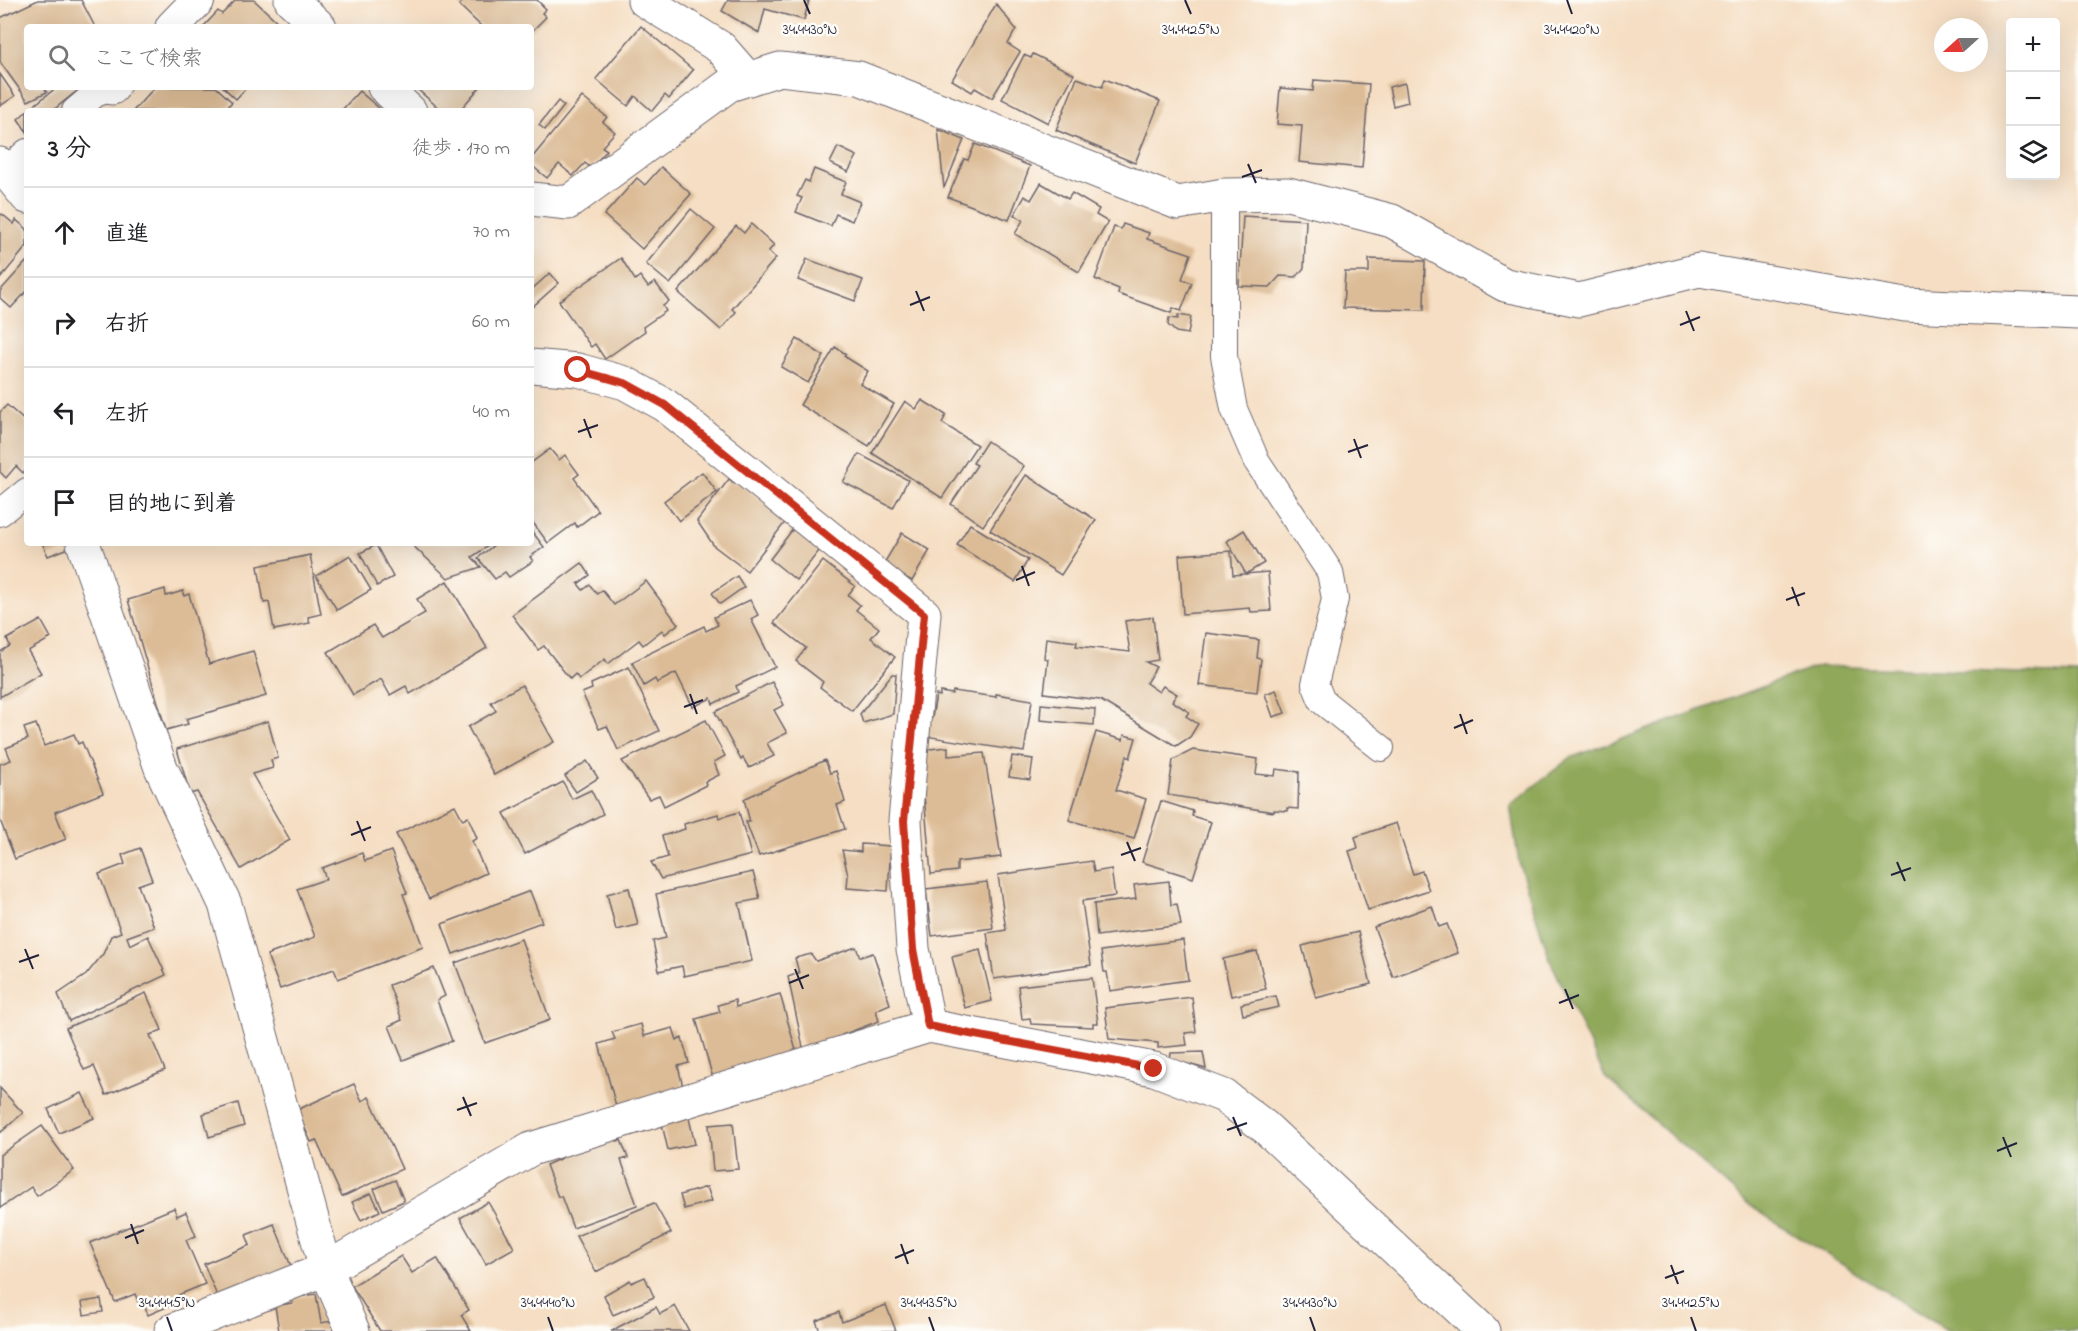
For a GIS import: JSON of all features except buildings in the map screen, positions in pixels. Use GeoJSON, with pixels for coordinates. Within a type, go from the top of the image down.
{"type":"FeatureCollection","features":[{"type":"Feature","properties":{"kind":"street"},"geometry":{"type":"LineString","coordinates":[[175,24],[198,0]]}},
{"type":"Feature","properties":{"kind":"street"},"geometry":{"type":"LineString","coordinates":[[291,0],[317,24]]}},
{"type":"Feature","properties":{"kind":"street"},"geometry":{"type":"LineString","coordinates":[[644,0],[721,48],[748,79]]}},
{"type":"Feature","properties":{"kind":"street"},"geometry":{"type":"LineString","coordinates":[[534,199],[568,203],[729,85],[780,69],[859,78],[1178,203],[1224,195],[1288,194],[1392,221],[1505,285],[1579,300],[1699,270],[1905,305],[2078,312]]}},
{"type":"Feature","properties":{"kind":"street"},"geometry":{"type":"LineString","coordinates":[[387,90],[407,108]]}},
{"type":"Feature","properties":{"kind":"street"},"geometry":{"type":"LineString","coordinates":[[11,162],[24,190]]}},
{"type":"Feature","properties":{"kind":"street"},"geometry":{"type":"LineString","coordinates":[[534,366],[578,370],[625,383],[665,405],[924,614],[904,821],[913,949],[928,1026]]}},
{"type":"Feature","properties":{"kind":"street"},"geometry":{"type":"LineString","coordinates":[[84,546],[161,768],[225,904],[326,1269],[353,1331]]}},
{"type":"Feature","properties":{"kind":"street"},"geometry":{"type":"LineString","coordinates":[[171,1331],[326,1269],[531,1149],[928,1026],[1154,1069],[1224,1096],[1264,1127],[1483,1331]]}},
{"type":"Feature","properties":{"kind":"lane"},"geometry":{"type":"LineString","coordinates":[[79,108],[95,94],[107,90]]}},
{"type":"Feature","properties":{"kind":"lane"},"geometry":{"type":"LineString","coordinates":[[1224,195],[1224,356],[1234,409],[1256,460],[1330,572],[1335,599],[1316,684],[1322,701],[1381,748]]}},
{"type":"Feature","properties":{"kind":"lane"},"geometry":{"type":"LineString","coordinates":[[0,513],[24,493]]}},
{"type":"Feature","properties":{"kind":"green space"},"geometry":{"type":"Polygon","coordinates":[[[1819,666],[2078,675],[2078,1331],[1948,1331],[1750,1206],[1605,1077],[1550,960],[1519,863],[1510,805],[1570,758],[1819,666]]]}},
{"type":"Feature","properties":{"kind":"route"},"geometry":{"type":"LineString","coordinates":[[578,370],[625,383],[665,405],[924,614],[904,821],[913,949],[928,1026],[1154,1069]]}}]}
